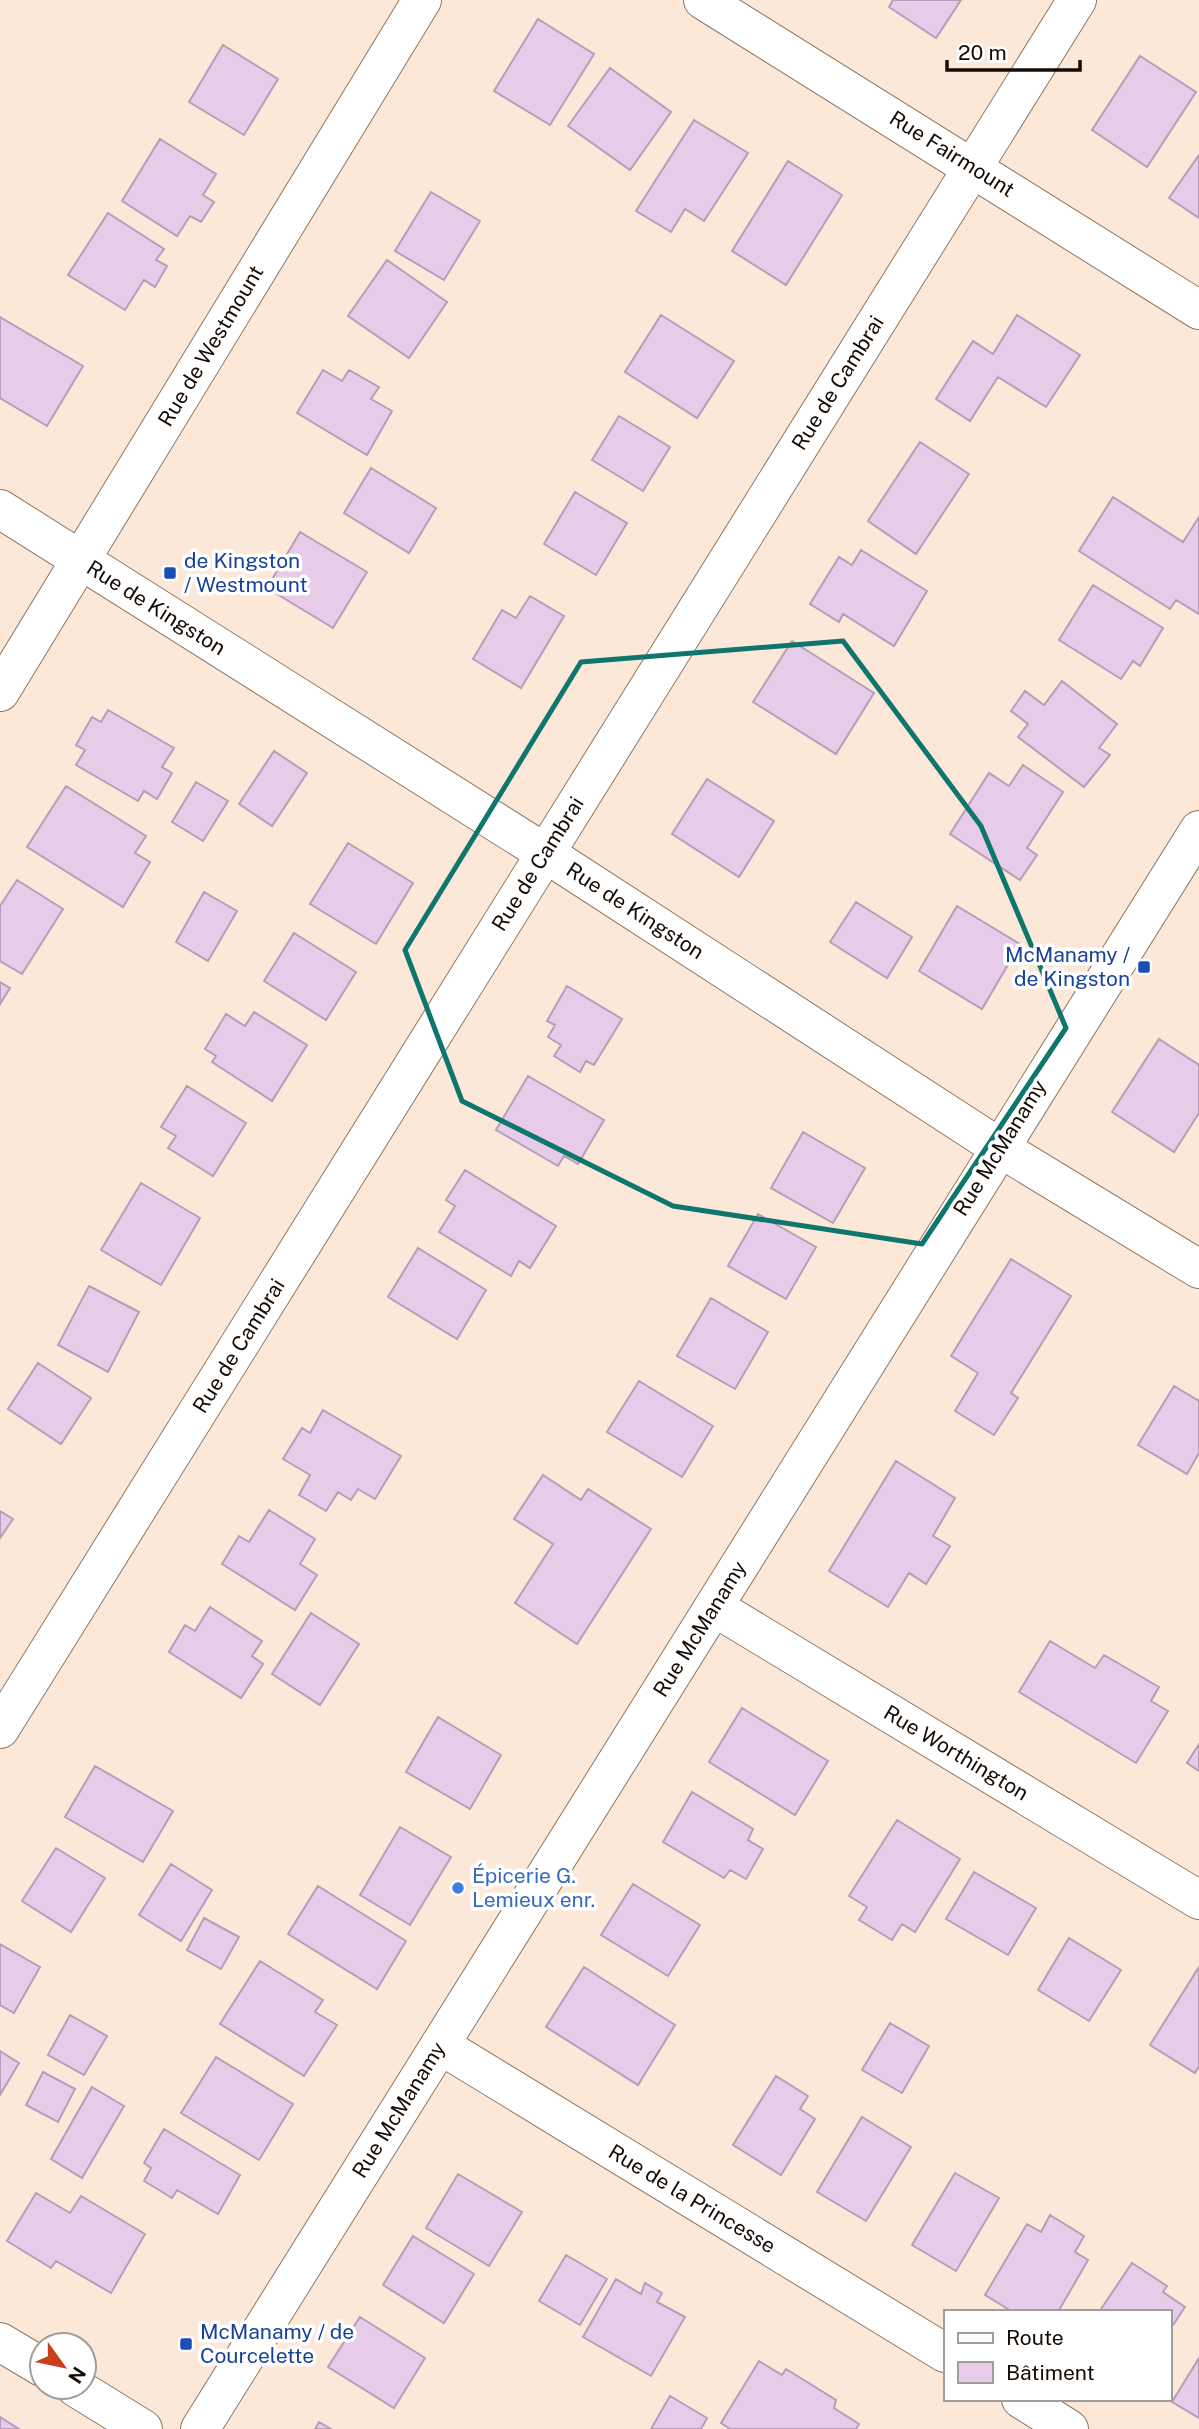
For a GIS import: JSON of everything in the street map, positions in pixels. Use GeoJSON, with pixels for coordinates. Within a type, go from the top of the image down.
{"type":"FeatureCollection","features":[{"type":"Feature","properties":{"kind":"street","name":"Rue de Westmount"},"geometry":{"type":"LineString","coordinates":[[0,692],[422,0]]}},
{"type":"Feature","properties":{"kind":"street","name":"Rue Fairmount"},"geometry":{"type":"LineString","coordinates":[[704,0],[1199,310]]}},
{"type":"Feature","properties":{"kind":"street","name":"Rue de Cambrai"},"geometry":{"type":"LineString","coordinates":[[0,1729],[1077,0]]}},
{"type":"Feature","properties":{"kind":"street","name":"Rue de Kingston"},"geometry":{"type":"LineString","coordinates":[[0,509],[545,853],[1000,1148],[1199,1269]]}},
{"type":"Feature","properties":{"kind":"street","name":"Rue McManamy"},"geometry":{"type":"LineString","coordinates":[[200,2429],[1199,830]]}},
{"type":"Feature","properties":{"kind":"street","name":"Rue Worthington"},"geometry":{"type":"LineString","coordinates":[[714,1607],[1199,1900]]}},
{"type":"Feature","properties":{"kind":"street","name":"Rue de la Princesse"},"geometry":{"type":"LineString","coordinates":[[440,2045],[944,2352]]}},
{"type":"Feature","properties":{"kind":"street"},"geometry":{"type":"LineString","coordinates":[[0,2342],[28,2359]]}},
{"type":"Feature","properties":{"kind":"street"},"geometry":{"type":"LineString","coordinates":[[98,2401],[143,2429]]}},
{"type":"Feature","properties":{"kind":"street"},"geometry":{"type":"LineString","coordinates":[[1024,2401],[1069,2429]]}},
{"type":"Feature","properties":{"kind":"highlighted area"},"geometry":{"type":"Polygon","coordinates":[[[843,641],[981,826],[1066,1028],[922,1244],[673,1206],[462,1101],[405,950],[581,662],[843,641]]]}},
{"type":"Feature","properties":{"kind":"building"},"geometry":{"type":"Polygon","coordinates":[[[893,0],[961,0],[936,38],[889,7],[893,0]]]}},
{"type":"Feature","properties":{"kind":"building"},"geometry":{"type":"Polygon","coordinates":[[[538,19],[594,54],[550,125],[494,91],[538,19]]]}},
{"type":"Feature","properties":{"kind":"building"},"geometry":{"type":"Polygon","coordinates":[[[223,45],[278,79],[244,135],[189,102],[223,45]]]}},
{"type":"Feature","properties":{"kind":"building"},"geometry":{"type":"Polygon","coordinates":[[[1140,56],[1196,92],[1147,167],[1092,130],[1140,56]]]}},
{"type":"Feature","properties":{"kind":"building"},"geometry":{"type":"Polygon","coordinates":[[[610,68],[671,112],[630,170],[568,126],[610,68]]]}},
{"type":"Feature","properties":{"kind":"building"},"geometry":{"type":"Polygon","coordinates":[[[694,120],[748,153],[704,221],[685,209],[671,232],[636,211],[694,120]]]}},
{"type":"Feature","properties":{"kind":"building"},"geometry":{"type":"Polygon","coordinates":[[[160,139],[216,174],[203,195],[214,202],[201,222],[190,216],[177,236],[122,201],[160,139]]]}},
{"type":"Feature","properties":{"kind":"building"},"geometry":{"type":"Polygon","coordinates":[[[1199,155],[1199,218],[1169,198],[1199,155]]]}},
{"type":"Feature","properties":{"kind":"building"},"geometry":{"type":"Polygon","coordinates":[[[788,161],[842,195],[786,285],[732,251],[788,161]]]}},
{"type":"Feature","properties":{"kind":"building"},"geometry":{"type":"Polygon","coordinates":[[[431,192],[480,221],[444,280],[395,251],[431,192]]]}},
{"type":"Feature","properties":{"kind":"building"},"geometry":{"type":"Polygon","coordinates":[[[108,213],[164,249],[156,260],[167,266],[155,287],[144,280],[125,310],[68,275],[108,213]]]}},
{"type":"Feature","properties":{"kind":"building"},"geometry":{"type":"Polygon","coordinates":[[[387,260],[447,302],[409,358],[348,316],[387,260]]]}},
{"type":"Feature","properties":{"kind":"building"},"geometry":{"type":"Polygon","coordinates":[[[661,315],[734,361],[697,418],[625,372],[661,315]]]}},
{"type":"Feature","properties":{"kind":"building"},"geometry":{"type":"Polygon","coordinates":[[[1017,315],[1080,355],[1046,407],[998,377],[970,421],[936,399],[973,341],[993,354],[1017,315]]]}},
{"type":"Feature","properties":{"kind":"building"},"geometry":{"type":"Polygon","coordinates":[[[0,317],[83,366],[47,426],[0,398],[0,317]]]}},
{"type":"Feature","properties":{"kind":"building"},"geometry":{"type":"Polygon","coordinates":[[[323,370],[342,381],[349,370],[379,387],[371,399],[392,411],[367,455],[297,413],[323,370]]]}},
{"type":"Feature","properties":{"kind":"building"},"geometry":{"type":"Polygon","coordinates":[[[619,416],[670,447],[643,491],[592,460],[619,416]]]}},
{"type":"Feature","properties":{"kind":"building"},"geometry":{"type":"Polygon","coordinates":[[[920,442],[969,474],[916,554],[868,521],[920,442]]]}},
{"type":"Feature","properties":{"kind":"building"},"geometry":{"type":"Polygon","coordinates":[[[371,468],[436,508],[409,553],[344,513],[371,468]]]}},
{"type":"Feature","properties":{"kind":"building"},"geometry":{"type":"Polygon","coordinates":[[[575,492],[627,523],[596,575],[544,544],[575,492]]]}},
{"type":"Feature","properties":{"kind":"building"},"geometry":{"type":"Polygon","coordinates":[[[1113,497],[1183,542],[1199,517],[1199,614],[1176,600],[1170,609],[1079,551],[1113,497]]]}},
{"type":"Feature","properties":{"kind":"building"},"geometry":{"type":"Polygon","coordinates":[[[300,532],[367,572],[333,628],[267,588],[300,532]]]}},
{"type":"Feature","properties":{"kind":"building"},"geometry":{"type":"Polygon","coordinates":[[[861,550],[927,591],[894,646],[843,614],[839,622],[810,604],[839,557],[852,565],[861,550]]]}},
{"type":"Feature","properties":{"kind":"building"},"geometry":{"type":"Polygon","coordinates":[[[1093,585],[1163,628],[1140,666],[1133,661],[1121,679],[1059,640],[1093,585]]]}},
{"type":"Feature","properties":{"kind":"building"},"geometry":{"type":"Polygon","coordinates":[[[530,596],[564,616],[521,688],[473,659],[502,610],[516,618],[530,596]]]}},
{"type":"Feature","properties":{"kind":"building"},"geometry":{"type":"Polygon","coordinates":[[[792,641],[874,693],[836,754],[753,702],[792,641]]]}},
{"type":"Feature","properties":{"kind":"building"},"geometry":{"type":"Polygon","coordinates":[[[1062,681],[1117,724],[1099,748],[1110,755],[1084,787],[1018,737],[1028,724],[1011,711],[1025,691],[1044,705],[1062,681]]]}},
{"type":"Feature","properties":{"kind":"building"},"geometry":{"type":"Polygon","coordinates":[[[108,710],[174,748],[162,767],[172,773],[157,799],[144,791],[138,801],[76,765],[85,750],[76,745],[92,717],[101,722],[108,710]]]}},
{"type":"Feature","properties":{"kind":"building"},"geometry":{"type":"Polygon","coordinates":[[[274,751],[307,773],[272,826],[239,804],[274,751]]]}},
{"type":"Feature","properties":{"kind":"building"},"geometry":{"type":"Polygon","coordinates":[[[1023,765],[1063,792],[1027,848],[1037,855],[1020,880],[950,834],[989,773],[1009,786],[1023,765]]]}},
{"type":"Feature","properties":{"kind":"building"},"geometry":{"type":"Polygon","coordinates":[[[707,779],[774,821],[739,877],[672,834],[707,779]]]}},
{"type":"Feature","properties":{"kind":"building"},"geometry":{"type":"Polygon","coordinates":[[[196,782],[228,801],[203,841],[172,822],[196,782]]]}},
{"type":"Feature","properties":{"kind":"building"},"geometry":{"type":"Polygon","coordinates":[[[66,786],[146,836],[135,853],[150,862],[123,907],[27,847],[66,786]]]}},
{"type":"Feature","properties":{"kind":"building"},"geometry":{"type":"Polygon","coordinates":[[[348,843],[413,883],[376,944],[310,904],[348,843]]]}},
{"type":"Feature","properties":{"kind":"building"},"geometry":{"type":"Polygon","coordinates":[[[17,880],[63,909],[22,974],[0,961],[0,906],[17,880]]]}},
{"type":"Feature","properties":{"kind":"building"},"geometry":{"type":"Polygon","coordinates":[[[204,892],[237,911],[208,961],[176,942],[204,892]]]}},
{"type":"Feature","properties":{"kind":"building"},"geometry":{"type":"Polygon","coordinates":[[[856,902],[912,937],[887,978],[830,942],[856,902]]]}},
{"type":"Feature","properties":{"kind":"building"},"geometry":{"type":"Polygon","coordinates":[[[957,906],[1020,944],[982,1009],[919,971],[957,906]]]}},
{"type":"Feature","properties":{"kind":"building"},"geometry":{"type":"Polygon","coordinates":[[[294,933],[356,972],[326,1020],[264,981],[294,933]]]}},
{"type":"Feature","properties":{"kind":"building"},"geometry":{"type":"Polygon","coordinates":[[[0,982],[10,988],[0,1004],[0,982]]]}},
{"type":"Feature","properties":{"kind":"building"},"geometry":{"type":"Polygon","coordinates":[[[567,986],[622,1019],[594,1065],[586,1061],[580,1072],[554,1056],[561,1045],[548,1037],[555,1025],[547,1021],[567,986]]]}},
{"type":"Feature","properties":{"kind":"building"},"geometry":{"type":"Polygon","coordinates":[[[254,1012],[307,1045],[272,1101],[212,1062],[216,1056],[205,1049],[226,1014],[245,1026],[254,1012]]]}},
{"type":"Feature","properties":{"kind":"building"},"geometry":{"type":"Polygon","coordinates":[[[1159,1039],[1199,1065],[1199,1113],[1174,1152],[1112,1112],[1159,1039]]]}},
{"type":"Feature","properties":{"kind":"building"},"geometry":{"type":"Polygon","coordinates":[[[528,1076],[604,1120],[578,1164],[564,1156],[558,1166],[496,1130],[528,1076]]]}},
{"type":"Feature","properties":{"kind":"building"},"geometry":{"type":"Polygon","coordinates":[[[187,1086],[246,1123],[213,1176],[168,1148],[176,1136],[161,1127],[187,1086]]]}},
{"type":"Feature","properties":{"kind":"building"},"geometry":{"type":"Polygon","coordinates":[[[803,1132],[865,1168],[833,1223],[771,1188],[803,1132]]]}},
{"type":"Feature","properties":{"kind":"building"},"geometry":{"type":"Polygon","coordinates":[[[465,1170],[556,1226],[530,1268],[519,1261],[511,1276],[439,1232],[455,1206],[446,1200],[465,1170]]]}},
{"type":"Feature","properties":{"kind":"building"},"geometry":{"type":"Polygon","coordinates":[[[141,1183],[200,1218],[161,1285],[101,1250],[141,1183]]]}},
{"type":"Feature","properties":{"kind":"building"},"geometry":{"type":"Polygon","coordinates":[[[758,1214],[816,1247],[786,1299],[728,1266],[758,1214]]]}},
{"type":"Feature","properties":{"kind":"building"},"geometry":{"type":"Polygon","coordinates":[[[418,1248],[486,1290],[457,1339],[388,1297],[418,1248]]]}},
{"type":"Feature","properties":{"kind":"building"},"geometry":{"type":"Polygon","coordinates":[[[1011,1259],[1071,1296],[1011,1393],[1018,1398],[994,1435],[955,1411],[978,1373],[951,1356],[1011,1259]]]}},
{"type":"Feature","properties":{"kind":"building"},"geometry":{"type":"Polygon","coordinates":[[[89,1286],[139,1312],[108,1372],[58,1345],[89,1286]]]}},
{"type":"Feature","properties":{"kind":"building"},"geometry":{"type":"Polygon","coordinates":[[[711,1298],[768,1332],[735,1389],[677,1356],[711,1298]]]}},
{"type":"Feature","properties":{"kind":"building"},"geometry":{"type":"Polygon","coordinates":[[[38,1363],[91,1398],[61,1444],[8,1409],[38,1363]]]}},
{"type":"Feature","properties":{"kind":"building"},"geometry":{"type":"Polygon","coordinates":[[[639,1381],[713,1426],[682,1477],[607,1432],[639,1381]]]}},
{"type":"Feature","properties":{"kind":"building"},"geometry":{"type":"Polygon","coordinates":[[[1174,1386],[1199,1401],[1199,1453],[1187,1474],[1138,1445],[1174,1386]]]}},
{"type":"Feature","properties":{"kind":"building"},"geometry":{"type":"Polygon","coordinates":[[[323,1410],[401,1456],[375,1499],[358,1489],[351,1500],[338,1492],[326,1511],[299,1495],[310,1475],[283,1459],[302,1428],[310,1433],[323,1410]]]}},
{"type":"Feature","properties":{"kind":"building"},"geometry":{"type":"Polygon","coordinates":[[[896,1461],[955,1498],[933,1536],[950,1546],[926,1584],[909,1573],[888,1607],[829,1571],[896,1461]]]}},
{"type":"Feature","properties":{"kind":"building"},"geometry":{"type":"Polygon","coordinates":[[[543,1475],[581,1500],[588,1489],[651,1529],[577,1644],[515,1603],[553,1544],[514,1519],[543,1475]]]}},
{"type":"Feature","properties":{"kind":"building"},"geometry":{"type":"Polygon","coordinates":[[[269,1510],[315,1539],[300,1564],[317,1575],[295,1610],[222,1564],[239,1536],[249,1542],[269,1510]]]}},
{"type":"Feature","properties":{"kind":"building"},"geometry":{"type":"Polygon","coordinates":[[[0,1511],[13,1519],[0,1538],[0,1511]]]}},
{"type":"Feature","properties":{"kind":"building"},"geometry":{"type":"Polygon","coordinates":[[[210,1607],[262,1641],[252,1656],[263,1664],[241,1698],[169,1652],[185,1625],[195,1631],[210,1607]]]}},
{"type":"Feature","properties":{"kind":"building"},"geometry":{"type":"Polygon","coordinates":[[[311,1613],[359,1644],[320,1705],[272,1674],[311,1613]]]}},
{"type":"Feature","properties":{"kind":"building"},"geometry":{"type":"Polygon","coordinates":[[[1050,1641],[1095,1668],[1104,1655],[1159,1687],[1151,1701],[1168,1711],[1136,1763],[1019,1692],[1050,1641]]]}},
{"type":"Feature","properties":{"kind":"building"},"geometry":{"type":"Polygon","coordinates":[[[742,1708],[828,1761],[795,1815],[709,1762],[742,1708]]]}},
{"type":"Feature","properties":{"kind":"building"},"geometry":{"type":"Polygon","coordinates":[[[438,1717],[501,1755],[470,1809],[406,1772],[438,1717]]]}},
{"type":"Feature","properties":{"kind":"building"},"geometry":{"type":"Polygon","coordinates":[[[1199,1744],[1199,1771],[1187,1763],[1199,1744]]]}},
{"type":"Feature","properties":{"kind":"building"},"geometry":{"type":"Polygon","coordinates":[[[95,1766],[173,1811],[143,1862],[65,1817],[95,1766]]]}},
{"type":"Feature","properties":{"kind":"building"},"geometry":{"type":"Polygon","coordinates":[[[692,1792],[753,1829],[748,1840],[763,1849],[746,1879],[730,1870],[724,1878],[663,1842],[692,1792]]]}},
{"type":"Feature","properties":{"kind":"building"},"geometry":{"type":"Polygon","coordinates":[[[897,1820],[960,1859],[915,1932],[902,1924],[892,1940],[859,1920],[867,1907],[849,1896],[897,1820]]]}},
{"type":"Feature","properties":{"kind":"building"},"geometry":{"type":"Polygon","coordinates":[[[400,1827],[451,1857],[410,1925],[360,1895],[400,1827]]]}},
{"type":"Feature","properties":{"kind":"building"},"geometry":{"type":"Polygon","coordinates":[[[56,1848],[105,1878],[71,1932],[22,1901],[56,1848]]]}},
{"type":"Feature","properties":{"kind":"building"},"geometry":{"type":"Polygon","coordinates":[[[171,1864],[212,1890],[181,1941],[139,1915],[171,1864]]]}},
{"type":"Feature","properties":{"kind":"building"},"geometry":{"type":"Polygon","coordinates":[[[974,1872],[1036,1908],[1008,1955],[946,1919],[974,1872]]]}},
{"type":"Feature","properties":{"kind":"building"},"geometry":{"type":"Polygon","coordinates":[[[633,1884],[700,1925],[668,1976],[601,1935],[633,1884]]]}},
{"type":"Feature","properties":{"kind":"building"},"geometry":{"type":"Polygon","coordinates":[[[318,1886],[406,1941],[377,1989],[288,1934],[318,1886]]]}},
{"type":"Feature","properties":{"kind":"building"},"geometry":{"type":"Polygon","coordinates":[[[204,1918],[239,1937],[221,1969],[187,1950],[204,1918]]]}},
{"type":"Feature","properties":{"kind":"building"},"geometry":{"type":"Polygon","coordinates":[[[1069,1938],[1121,1970],[1089,2021],[1038,1990],[1069,1938]]]}},
{"type":"Feature","properties":{"kind":"building"},"geometry":{"type":"Polygon","coordinates":[[[0,1944],[40,1967],[14,2013],[0,2005],[0,1944]]]}},
{"type":"Feature","properties":{"kind":"building"},"geometry":{"type":"Polygon","coordinates":[[[260,1961],[323,2000],[315,2012],[337,2025],[304,2076],[220,2024],[260,1961]]]}},
{"type":"Feature","properties":{"kind":"building"},"geometry":{"type":"Polygon","coordinates":[[[584,1967],[675,2025],[638,2085],[546,2027],[584,1967]]]}},
{"type":"Feature","properties":{"kind":"building"},"geometry":{"type":"Polygon","coordinates":[[[1199,1967],[1199,2066],[1195,2073],[1150,2045],[1199,1967]]]}},
{"type":"Feature","properties":{"kind":"building"},"geometry":{"type":"Polygon","coordinates":[[[70,2015],[107,2036],[84,2075],[48,2055],[70,2015]]]}},
{"type":"Feature","properties":{"kind":"building"},"geometry":{"type":"Polygon","coordinates":[[[890,2023],[929,2046],[902,2093],[862,2070],[890,2023]]]}},
{"type":"Feature","properties":{"kind":"building"},"geometry":{"type":"Polygon","coordinates":[[[0,2051],[19,2063],[0,2095],[0,2051]]]}},
{"type":"Feature","properties":{"kind":"building"},"geometry":{"type":"Polygon","coordinates":[[[216,2057],[293,2104],[259,2160],[181,2113],[216,2057]]]}},
{"type":"Feature","properties":{"kind":"building"},"geometry":{"type":"Polygon","coordinates":[[[43,2072],[75,2089],[58,2122],[26,2105],[43,2072]]]}},
{"type":"Feature","properties":{"kind":"building"},"geometry":{"type":"Polygon","coordinates":[[[776,2076],[808,2096],[800,2109],[815,2119],[781,2175],[733,2145],[776,2076]]]}},
{"type":"Feature","properties":{"kind":"building"},"geometry":{"type":"Polygon","coordinates":[[[92,2087],[124,2106],[82,2178],[51,2159],[92,2087]]]}},
{"type":"Feature","properties":{"kind":"building"},"geometry":{"type":"Polygon","coordinates":[[[862,2117],[911,2147],[866,2221],[817,2192],[862,2117]]]}},
{"type":"Feature","properties":{"kind":"building"},"geometry":{"type":"Polygon","coordinates":[[[164,2129],[240,2175],[218,2214],[177,2190],[172,2198],[144,2181],[151,2168],[144,2163],[164,2129]]]}},
{"type":"Feature","properties":{"kind":"building"},"geometry":{"type":"Polygon","coordinates":[[[955,2173],[999,2198],[956,2271],[912,2245],[955,2173]]]}},
{"type":"Feature","properties":{"kind":"building"},"geometry":{"type":"Polygon","coordinates":[[[458,2174],[522,2212],[489,2266],[426,2228],[458,2174]]]}},
{"type":"Feature","properties":{"kind":"building"},"geometry":{"type":"Polygon","coordinates":[[[36,2193],[70,2213],[81,2196],[145,2234],[111,2293],[56,2261],[51,2268],[7,2241],[36,2193]]]}},
{"type":"Feature","properties":{"kind":"building"},"geometry":{"type":"Polygon","coordinates":[[[1050,2215],[1084,2236],[1075,2252],[1088,2260],[1059,2310],[1010,2310],[985,2295],[1027,2224],[1041,2232],[1050,2215]]]}},
{"type":"Feature","properties":{"kind":"building"},"geometry":{"type":"Polygon","coordinates":[[[413,2236],[474,2274],[444,2323],[383,2285],[413,2236]]]}},
{"type":"Feature","properties":{"kind":"building"},"geometry":{"type":"Polygon","coordinates":[[[566,2255],[607,2279],[580,2325],[539,2301],[566,2255]]]}},
{"type":"Feature","properties":{"kind":"building"},"geometry":{"type":"Polygon","coordinates":[[[1132,2263],[1167,2286],[1163,2292],[1185,2307],[1171,2328],[1171,2310],[1100,2310],[1132,2263]]]}},
{"type":"Feature","properties":{"kind":"building"},"geometry":{"type":"Polygon","coordinates":[[[616,2279],[641,2294],[645,2283],[662,2293],[657,2302],[685,2317],[651,2376],[583,2337],[616,2279]]]}},
{"type":"Feature","properties":{"kind":"building"},"geometry":{"type":"Polygon","coordinates":[[[360,2317],[425,2358],[394,2408],[328,2367],[360,2317]]]}},
{"type":"Feature","properties":{"kind":"building"},"geometry":{"type":"Polygon","coordinates":[[[1199,2358],[1199,2418],[1172,2402],[1199,2358]]]}},
{"type":"Feature","properties":{"kind":"building"},"geometry":{"type":"Polygon","coordinates":[[[759,2361],[782,2375],[786,2369],[836,2400],[834,2408],[859,2424],[856,2429],[730,2429],[721,2423],[759,2361]]]}},
{"type":"Feature","properties":{"kind":"building"},"geometry":{"type":"Polygon","coordinates":[[[670,2396],[707,2418],[701,2429],[651,2429],[670,2396]]]}},
{"type":"Feature","properties":{"kind":"building"},"geometry":{"type":"Polygon","coordinates":[[[0,2417],[19,2429],[0,2429],[0,2417]]]}},
{"type":"Feature","properties":{"kind":"building"},"geometry":{"type":"Polygon","coordinates":[[[319,2422],[331,2429],[315,2429],[319,2422]]]}},
{"type":"Feature","properties":{"kind":"place","name":"de Kingston / Westmount"},"geometry":{"type":"Point","coordinates":[170,573]}},
{"type":"Feature","properties":{"kind":"place","name":"McManamy / de Kingston"},"geometry":{"type":"Point","coordinates":[1144,967]}},
{"type":"Feature","properties":{"kind":"place","name":"Épicerie G. Lemieux enr."},"geometry":{"type":"Point","coordinates":[458,1888]}},
{"type":"Feature","properties":{"kind":"place","name":"McManamy / de Courcelette"},"geometry":{"type":"Point","coordinates":[186,2344]}}]}
